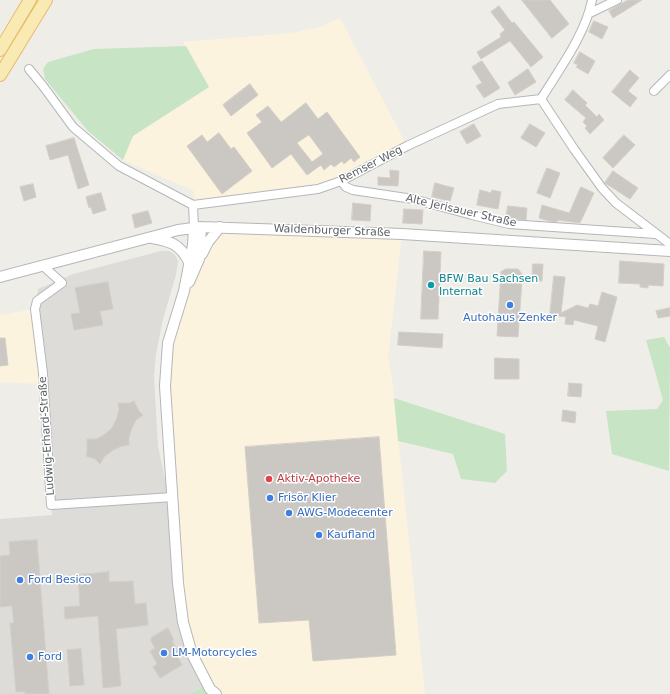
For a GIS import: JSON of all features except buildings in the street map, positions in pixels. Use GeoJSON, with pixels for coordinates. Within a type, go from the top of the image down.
{"type":"FeatureCollection","features":[{"type":"Feature","properties":{"kind":"main road"},"geometry":{"type":"LineString","coordinates":[[0,50],[30,0]]}},
{"type":"Feature","properties":{"kind":"main road"},"geometry":{"type":"LineString","coordinates":[[2,72],[46,0]]}},
{"type":"Feature","properties":{"kind":"street"},"geometry":{"type":"LineString","coordinates":[[592,0],[590,13],[571,50],[541,98],[574,149],[602,188],[616,203],[670,244]]}},
{"type":"Feature","properties":{"kind":"street"},"geometry":{"type":"LineString","coordinates":[[590,13],[617,0]]}},
{"type":"Feature","properties":{"kind":"street"},"geometry":{"type":"LineString","coordinates":[[29,69],[73,127],[119,166],[193,205],[198,227],[194,261],[168,343],[165,376],[174,497],[178,584],[182,622],[192,654],[210,689],[216,694]]}},
{"type":"Feature","properties":{"kind":"street"},"geometry":{"type":"LineString","coordinates":[[654,91],[670,75]]}},
{"type":"Feature","properties":{"kind":"street","name":"Remser Weg"},"geometry":{"type":"LineString","coordinates":[[193,205],[318,189],[341,181],[407,146],[498,104],[541,98]]}},
{"type":"Feature","properties":{"kind":"street","name":"Alte Jerisauer Straße"},"geometry":{"type":"LineString","coordinates":[[341,181],[346,187],[353,190],[413,199],[510,224],[656,234]]}},
{"type":"Feature","properties":{"kind":"street","name":"Waldenburger Straße"},"geometry":{"type":"LineString","coordinates":[[0,277],[148,237],[198,227],[402,234],[670,251]]}},
{"type":"Feature","properties":{"kind":"street"},"geometry":{"type":"LineString","coordinates":[[194,261],[220,227]]}},
{"type":"Feature","properties":{"kind":"street"},"geometry":{"type":"LineString","coordinates":[[148,237],[171,242],[194,261]]}},
{"type":"Feature","properties":{"kind":"street","name":"Ludwig-Erhard-Straße"},"geometry":{"type":"LineString","coordinates":[[42,265],[62,283],[38,300],[35,309],[43,373],[51,505],[174,497]]}},
{"type":"Feature","properties":{"kind":"shaded area"},"geometry":{"type":"Polygon","coordinates":[[[340,18],[407,146],[318,189],[193,205],[194,191],[123,160],[133,136],[209,87],[183,42],[291,33],[318,28],[340,18]]]}},
{"type":"Feature","properties":{"kind":"shaded area"},"geometry":{"type":"Polygon","coordinates":[[[207,227],[402,234],[388,357],[392,379],[425,694],[223,694],[215,686],[195,652],[186,621],[182,583],[177,496],[169,432],[166,359],[200,254],[207,227]]]}},
{"type":"Feature","properties":{"kind":"shaded area"},"geometry":{"type":"Polygon","coordinates":[[[161,251],[170,251],[175,255],[178,261],[176,275],[163,319],[156,354],[154,376],[158,446],[166,484],[175,584],[187,654],[203,687],[188,694],[0,694],[0,519],[52,515],[37,301],[38,289],[73,274],[161,251]]]}},
{"type":"Feature","properties":{"kind":"shaded area"},"geometry":{"type":"Polygon","coordinates":[[[35,309],[43,384],[0,382],[0,315],[35,309]]]}},
{"type":"Feature","properties":{"kind":"green space"},"geometry":{"type":"Polygon","coordinates":[[[186,46],[209,87],[133,136],[123,160],[88,131],[45,79],[43,69],[48,62],[94,49],[186,46]]]}},
{"type":"Feature","properties":{"kind":"green space"},"geometry":{"type":"Polygon","coordinates":[[[664,337],[670,348],[669,471],[612,454],[606,411],[657,409],[663,400],[646,340],[664,337]]]}},
{"type":"Feature","properties":{"kind":"green space"},"geometry":{"type":"Polygon","coordinates":[[[394,398],[505,434],[507,471],[495,483],[461,479],[453,454],[398,441],[394,398]]]}},
{"type":"Feature","properties":{"kind":"green space"},"geometry":{"type":"Polygon","coordinates":[[[203,687],[209,694],[188,694],[203,687]]]}},
{"type":"Feature","properties":{"kind":"place","name":"BFW Bau Sachsen Internat"},"geometry":{"type":"Point","coordinates":[431,285]}},
{"type":"Feature","properties":{"kind":"place","name":"Autohaus Zenker"},"geometry":{"type":"Point","coordinates":[510,305]}},
{"type":"Feature","properties":{"kind":"place","name":"Aktiv-Apotheke"},"geometry":{"type":"Point","coordinates":[269,479]}},
{"type":"Feature","properties":{"kind":"place","name":"Frisör Klier"},"geometry":{"type":"Point","coordinates":[270,498]}},
{"type":"Feature","properties":{"kind":"place","name":"AWG-Modecenter"},"geometry":{"type":"Point","coordinates":[289,513]}},
{"type":"Feature","properties":{"kind":"place","name":"Kaufland"},"geometry":{"type":"Point","coordinates":[319,535]}},
{"type":"Feature","properties":{"kind":"place","name":"Ford Besico"},"geometry":{"type":"Point","coordinates":[20,580]}},
{"type":"Feature","properties":{"kind":"place","name":"LM-Motorcycles"},"geometry":{"type":"Point","coordinates":[164,653]}},
{"type":"Feature","properties":{"kind":"place","name":"Ford"},"geometry":{"type":"Point","coordinates":[30,657]}}]}
